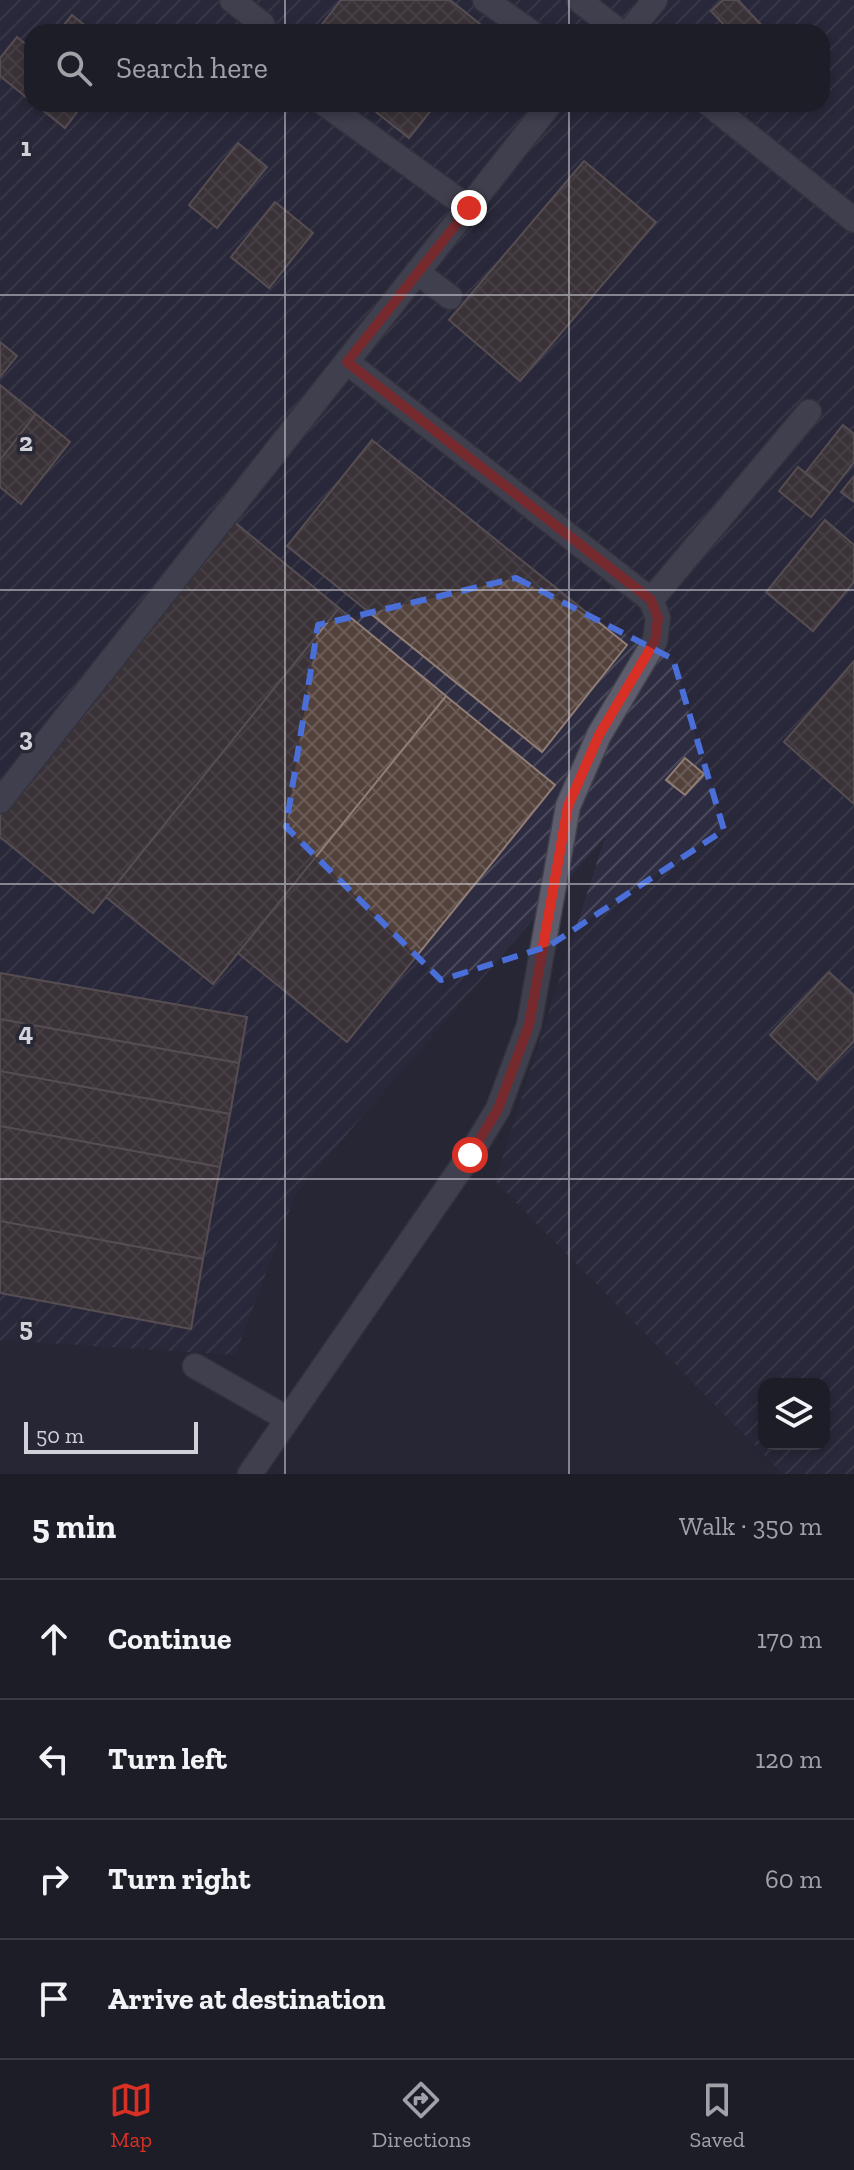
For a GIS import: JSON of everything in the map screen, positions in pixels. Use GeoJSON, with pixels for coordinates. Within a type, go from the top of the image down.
{"type":"FeatureCollection","features":[{"type":"Feature","properties":{"kind":"street"},"geometry":{"type":"LineString","coordinates":[[485,0],[520,24]]}},
{"type":"Feature","properties":{"kind":"street"},"geometry":{"type":"LineString","coordinates":[[579,0],[609,24]]}},
{"type":"Feature","properties":{"kind":"street"},"geometry":{"type":"LineString","coordinates":[[625,24],[655,0]]}},
{"type":"Feature","properties":{"kind":"street"},"geometry":{"type":"LineString","coordinates":[[237,1],[262,24]]}},
{"type":"Feature","properties":{"kind":"street"},"geometry":{"type":"LineString","coordinates":[[336,112],[469,208]]}},
{"type":"Feature","properties":{"kind":"street"},"geometry":{"type":"LineString","coordinates":[[0,801],[544,112]]}},
{"type":"Feature","properties":{"kind":"street"},"geometry":{"type":"LineString","coordinates":[[719,112],[854,220]]}},
{"type":"Feature","properties":{"kind":"street"},"geometry":{"type":"LineString","coordinates":[[417,272],[450,297]]}},
{"type":"Feature","properties":{"kind":"street"},"geometry":{"type":"LineString","coordinates":[[250,1474],[498,1109],[529,1025],[568,806],[599,735],[655,641],[658,618],[651,600],[347,362]]}},
{"type":"Feature","properties":{"kind":"street"},"geometry":{"type":"LineString","coordinates":[[651,600],[809,412]]}},
{"type":"Feature","properties":{"kind":"street"},"geometry":{"type":"LineString","coordinates":[[195,1366],[288,1419]]}},
{"type":"Feature","properties":{"kind":"highlighted area"},"geometry":{"type":"Polygon","coordinates":[[[516,578],[673,659],[724,830],[549,946],[441,980],[286,827],[318,625],[516,578]]]}},
{"type":"Feature","properties":{"kind":"shaded area"},"geometry":{"type":"Polygon","coordinates":[[[0,0],[854,0],[854,1474],[783,1474],[759,1450],[830,1450],[830,1378],[758,1378],[758,1449],[495,1181],[605,837],[296,1193],[235,1355],[0,1340],[0,0]]]}},
{"type":"Feature","properties":{"kind":"building"},"geometry":{"type":"Polygon","coordinates":[[[341,0],[450,0],[480,24],[322,24],[341,0]]]}},
{"type":"Feature","properties":{"kind":"building"},"geometry":{"type":"Polygon","coordinates":[[[723,0],[738,0],[760,24],[723,24],[711,11],[723,0]]]}},
{"type":"Feature","properties":{"kind":"building"},"geometry":{"type":"Polygon","coordinates":[[[72,15],[83,24],[65,24],[72,15]]]}},
{"type":"Feature","properties":{"kind":"building"},"geometry":{"type":"Polygon","coordinates":[[[17,37],[24,43],[24,96],[0,76],[0,58],[17,37]]]}},
{"type":"Feature","properties":{"kind":"building"},"geometry":{"type":"Polygon","coordinates":[[[45,112],[77,112],[65,128],[45,112]]]}},
{"type":"Feature","properties":{"kind":"building"},"geometry":{"type":"Polygon","coordinates":[[[376,112],[430,112],[409,138],[376,112]]]}},
{"type":"Feature","properties":{"kind":"building"},"geometry":{"type":"Polygon","coordinates":[[[238,143],[267,167],[217,228],[189,205],[238,143]]]}},
{"type":"Feature","properties":{"kind":"building"},"geometry":{"type":"Polygon","coordinates":[[[584,161],[656,222],[520,381],[449,320],[584,161]]]}},
{"type":"Feature","properties":{"kind":"building"},"geometry":{"type":"Polygon","coordinates":[[[275,202],[313,233],[269,288],[231,257],[275,202]]]}},
{"type":"Feature","properties":{"kind":"building"},"geometry":{"type":"Polygon","coordinates":[[[0,342],[17,356],[0,377],[0,342]]]}},
{"type":"Feature","properties":{"kind":"building"},"geometry":{"type":"Polygon","coordinates":[[[0,385],[36,414],[0,460],[0,385]]]}},
{"type":"Feature","properties":{"kind":"building"},"geometry":{"type":"Polygon","coordinates":[[[36,414],[70,442],[21,504],[0,487],[0,460],[36,414]]]}},
{"type":"Feature","properties":{"kind":"building"},"geometry":{"type":"Polygon","coordinates":[[[843,425],[854,434],[854,462],[830,493],[805,473],[843,425]]]}},
{"type":"Feature","properties":{"kind":"building"},"geometry":{"type":"Polygon","coordinates":[[[372,440],[627,645],[542,752],[287,546],[372,440]]]}},
{"type":"Feature","properties":{"kind":"building"},"geometry":{"type":"Polygon","coordinates":[[[798,467],[830,493],[811,517],[779,491],[798,467]]]}},
{"type":"Feature","properties":{"kind":"building"},"geometry":{"type":"Polygon","coordinates":[[[854,476],[854,502],[841,492],[854,476]]]}},
{"type":"Feature","properties":{"kind":"building"},"geometry":{"type":"Polygon","coordinates":[[[232,520],[339,608],[93,913],[0,837],[0,806],[232,520]]]}},
{"type":"Feature","properties":{"kind":"building"},"geometry":{"type":"Polygon","coordinates":[[[825,520],[854,545],[854,582],[813,631],[766,592],[825,520]]]}},
{"type":"Feature","properties":{"kind":"building"},"geometry":{"type":"Polygon","coordinates":[[[339,608],[446,696],[213,984],[106,897],[339,608]]]}},
{"type":"Feature","properties":{"kind":"building"},"geometry":{"type":"Polygon","coordinates":[[[854,661],[854,804],[784,742],[854,661]]]}},
{"type":"Feature","properties":{"kind":"building"},"geometry":{"type":"Polygon","coordinates":[[[446,696],[555,785],[347,1042],[238,953],[446,696]]]}},
{"type":"Feature","properties":{"kind":"building"},"geometry":{"type":"Polygon","coordinates":[[[685,758],[704,774],[685,795],[666,780],[685,758]]]}},
{"type":"Feature","properties":{"kind":"building"},"geometry":{"type":"Polygon","coordinates":[[[829,972],[854,995],[854,1041],[817,1080],[770,1035],[829,972]]]}},
{"type":"Feature","properties":{"kind":"building"},"geometry":{"type":"Polygon","coordinates":[[[0,973],[247,1017],[239,1063],[0,1019],[0,973]]]}},
{"type":"Feature","properties":{"kind":"building"},"geometry":{"type":"Polygon","coordinates":[[[0,1019],[239,1063],[230,1114],[0,1071],[0,1019]]]}},
{"type":"Feature","properties":{"kind":"building"},"geometry":{"type":"Polygon","coordinates":[[[0,1071],[230,1114],[220,1167],[0,1126],[0,1071]]]}},
{"type":"Feature","properties":{"kind":"building"},"geometry":{"type":"Polygon","coordinates":[[[0,1126],[220,1167],[203,1259],[0,1221],[0,1126]]]}},
{"type":"Feature","properties":{"kind":"building"},"geometry":{"type":"Polygon","coordinates":[[[0,1221],[203,1259],[191,1329],[0,1293],[0,1221]]]}},
{"type":"Feature","properties":{"kind":"route"},"geometry":{"type":"LineString","coordinates":[[469,208],[347,362],[651,600],[658,618],[655,641],[599,735],[568,806],[529,1025],[498,1109],[470,1155]]}}]}
